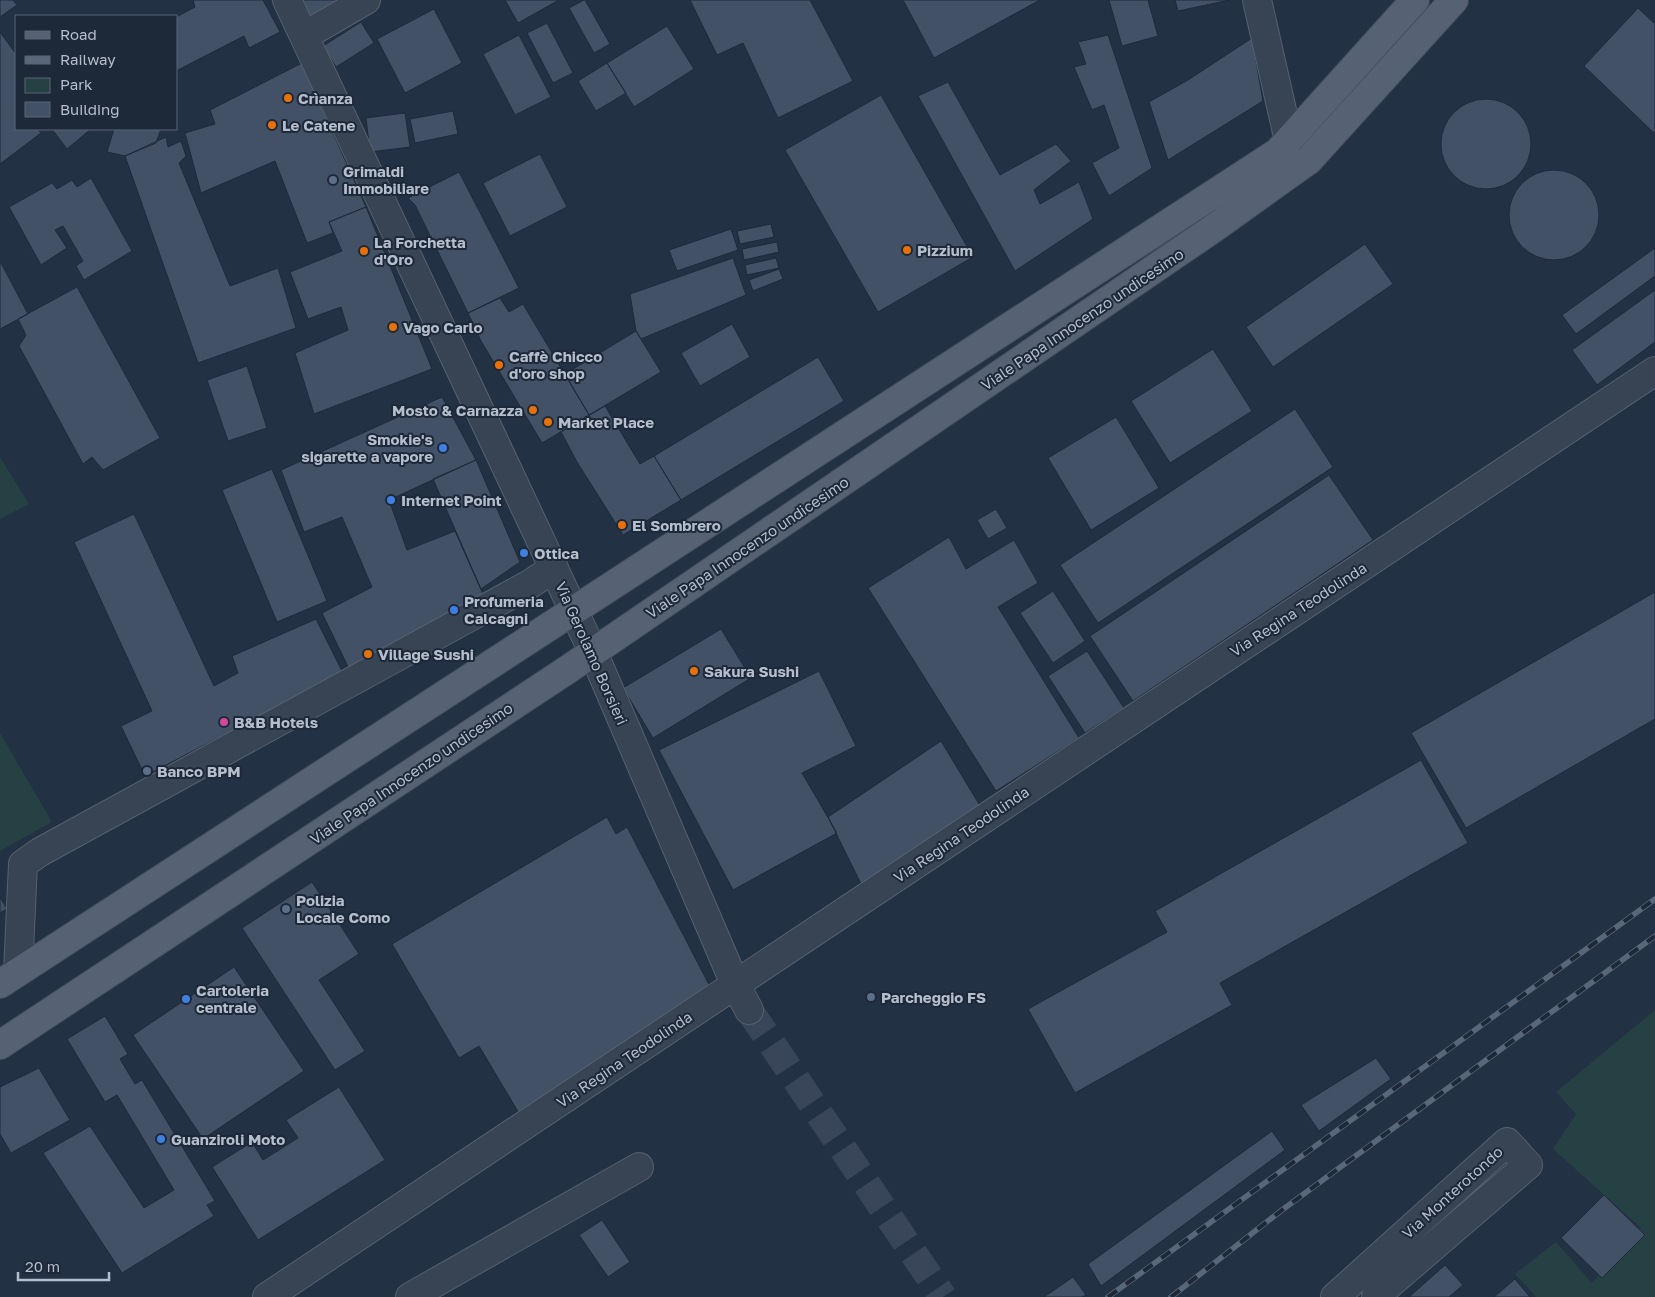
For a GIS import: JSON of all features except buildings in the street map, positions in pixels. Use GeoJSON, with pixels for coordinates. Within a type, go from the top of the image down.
{"type":"FeatureCollection","features":[{"type":"Feature","properties":{"kind":"main road","name":"Viale Papa Innocenzo undicesimo"},"geometry":{"type":"LineString","coordinates":[[9,978],[1278,152],[1414,0]]}},
{"type":"Feature","properties":{"kind":"main road","name":"Viale Papa Innocenzo undicesimo"},"geometry":{"type":"LineString","coordinates":[[0,1045],[593,652],[1214,228],[1309,160],[1454,0]]}},
{"type":"Feature","properties":{"kind":"street","name":"Via Gerolamo Borsieri"},"geometry":{"type":"LineString","coordinates":[[287,0],[593,652],[735,984],[749,1010]]}},
{"type":"Feature","properties":{"kind":"street"},"geometry":{"type":"LineString","coordinates":[[304,36],[366,0]]}},
{"type":"Feature","properties":{"kind":"street"},"geometry":{"type":"LineString","coordinates":[[1257,0],[1289,141]]}},
{"type":"Feature","properties":{"kind":"street","name":"Via Regina Teodolinda"},"geometry":{"type":"LineString","coordinates":[[267,1297],[1655,371]]}},
{"type":"Feature","properties":{"kind":"street","name":"Viale Papa Innocenzo undicesimo"},"geometry":{"type":"LineString","coordinates":[[9,978],[11,870],[40,852],[530,584],[554,568]]}},
{"type":"Feature","properties":{"kind":"street","name":"Via Monterotondo"},"geometry":{"type":"LineString","coordinates":[[1336,1297],[1506,1142],[1528,1165],[1376,1297]]}},
{"type":"Feature","properties":{"kind":"street"},"geometry":{"type":"LineString","coordinates":[[410,1297],[639,1167]]}},
{"type":"Feature","properties":{"kind":"green space"},"geometry":{"type":"Polygon","coordinates":[[[0,457],[29,504],[0,519],[0,457]]]}},
{"type":"Feature","properties":{"kind":"green space"},"geometry":{"type":"Polygon","coordinates":[[[0,733],[52,822],[0,851],[0,733]]]}},
{"type":"Feature","properties":{"kind":"green space"},"geometry":{"type":"Polygon","coordinates":[[[1655,1010],[1655,1297],[1536,1297],[1515,1274],[1556,1242],[1592,1283],[1641,1228],[1553,1149],[1576,1114],[1556,1092],[1655,1010]]]}},
{"type":"Feature","properties":{"kind":"tunnel"},"geometry":{"type":"LineString","coordinates":[[749,1010],[943,1297]]}},
{"type":"Feature","properties":{"kind":"railway"},"geometry":{"type":"LineString","coordinates":[[1108,1297],[1655,899]]}},
{"type":"Feature","properties":{"kind":"railway"},"geometry":{"type":"LineString","coordinates":[[1171,1297],[1282,1210],[1655,936]]}},
{"type":"Feature","properties":{"kind":"place","name":"Crìanza"},"geometry":{"type":"Point","coordinates":[288,98]}},
{"type":"Feature","properties":{"kind":"place","name":"Le Catene"},"geometry":{"type":"Point","coordinates":[272,125]}},
{"type":"Feature","properties":{"kind":"place","name":"Grimaldi Immobiliare"},"geometry":{"type":"Point","coordinates":[333,180]}},
{"type":"Feature","properties":{"kind":"place","name":"Pizzium"},"geometry":{"type":"Point","coordinates":[907,250]}},
{"type":"Feature","properties":{"kind":"place","name":"La Forchetta d'Oro"},"geometry":{"type":"Point","coordinates":[364,251]}},
{"type":"Feature","properties":{"kind":"place","name":"Vago Carlo"},"geometry":{"type":"Point","coordinates":[393,327]}},
{"type":"Feature","properties":{"kind":"place","name":"Caffè Chicco d'oro shop"},"geometry":{"type":"Point","coordinates":[499,365]}},
{"type":"Feature","properties":{"kind":"place","name":"Mosto & Carnazza"},"geometry":{"type":"Point","coordinates":[533,410]}},
{"type":"Feature","properties":{"kind":"place","name":"Market Place"},"geometry":{"type":"Point","coordinates":[548,422]}},
{"type":"Feature","properties":{"kind":"place","name":"Smokie's sigarette a vapore"},"geometry":{"type":"Point","coordinates":[443,448]}},
{"type":"Feature","properties":{"kind":"place","name":"Internet Point"},"geometry":{"type":"Point","coordinates":[391,500]}},
{"type":"Feature","properties":{"kind":"place","name":"El Sombrero"},"geometry":{"type":"Point","coordinates":[622,525]}},
{"type":"Feature","properties":{"kind":"place","name":"Ottica"},"geometry":{"type":"Point","coordinates":[524,553]}},
{"type":"Feature","properties":{"kind":"place","name":"Profumeria Calcagni"},"geometry":{"type":"Point","coordinates":[454,610]}},
{"type":"Feature","properties":{"kind":"place","name":"Village Sushi"},"geometry":{"type":"Point","coordinates":[368,654]}},
{"type":"Feature","properties":{"kind":"place","name":"Sakura Sushi"},"geometry":{"type":"Point","coordinates":[694,671]}},
{"type":"Feature","properties":{"kind":"place","name":"B&B Hotels"},"geometry":{"type":"Point","coordinates":[224,722]}},
{"type":"Feature","properties":{"kind":"place","name":"Banco BPM"},"geometry":{"type":"Point","coordinates":[147,771]}},
{"type":"Feature","properties":{"kind":"place","name":"Polizia Locale Como"},"geometry":{"type":"Point","coordinates":[286,909]}},
{"type":"Feature","properties":{"kind":"place","name":"Parcheggio FS"},"geometry":{"type":"Point","coordinates":[871,997]}},
{"type":"Feature","properties":{"kind":"place","name":"Cartoleria centrale"},"geometry":{"type":"Point","coordinates":[186,999]}},
{"type":"Feature","properties":{"kind":"place","name":"Guanziroli Moto"},"geometry":{"type":"Point","coordinates":[161,1139]}}]}
